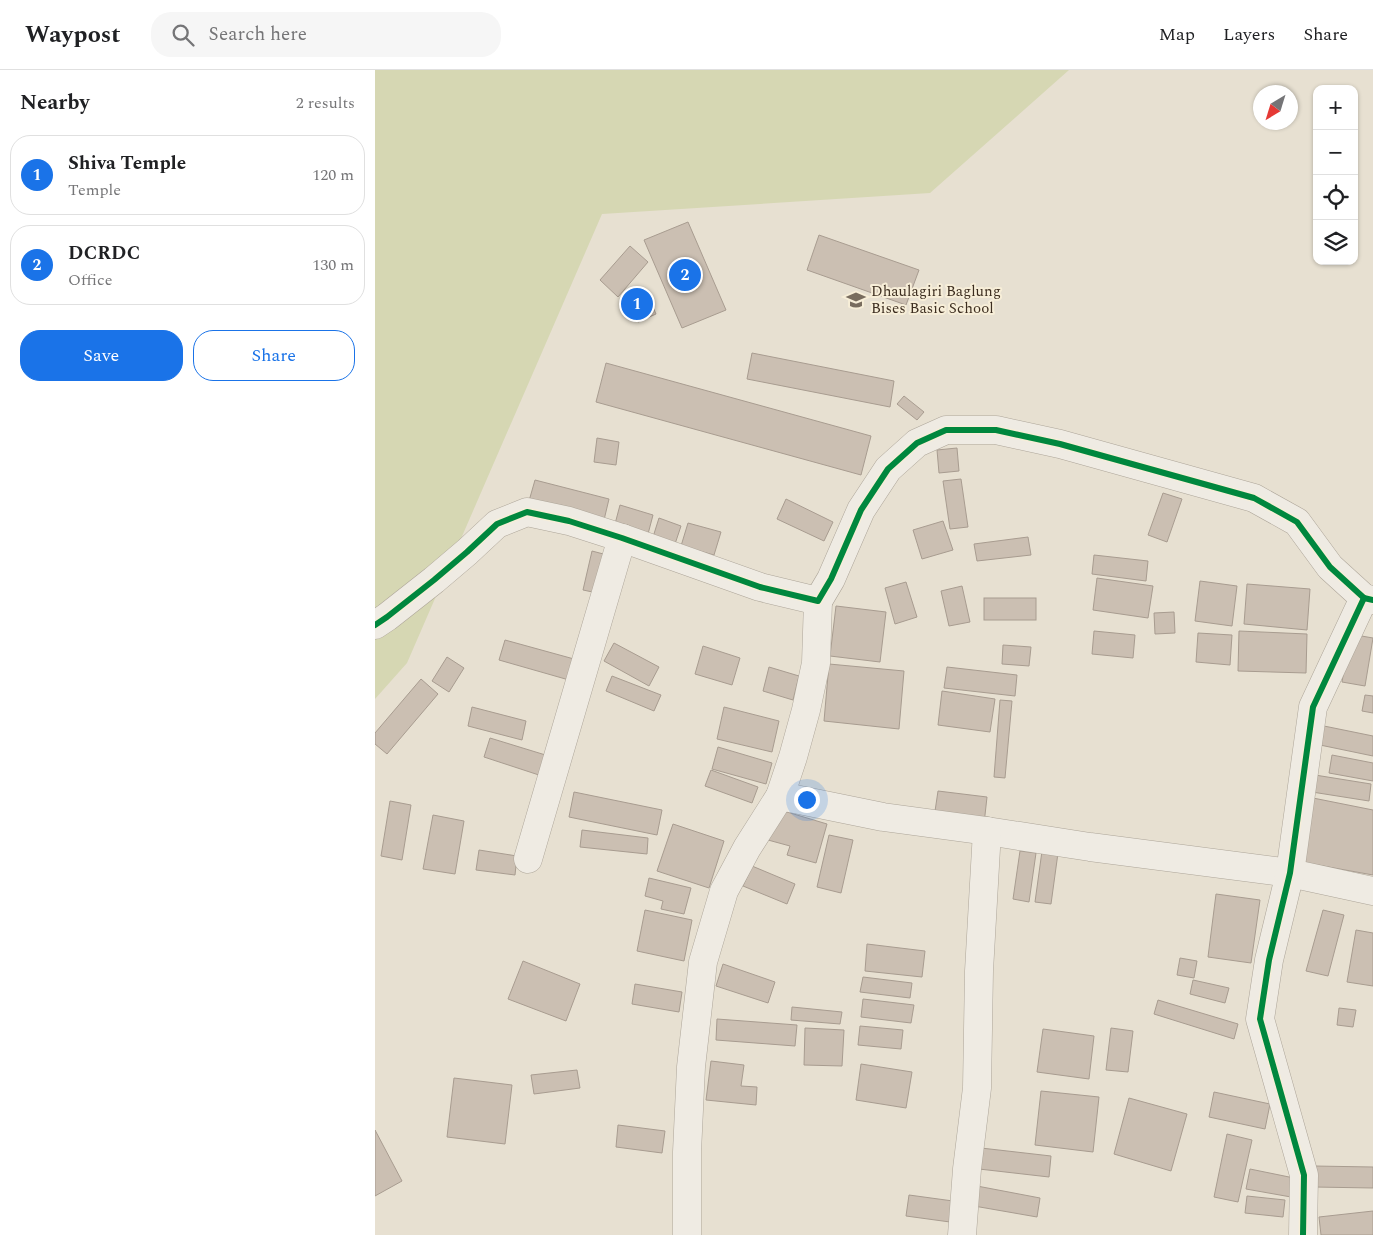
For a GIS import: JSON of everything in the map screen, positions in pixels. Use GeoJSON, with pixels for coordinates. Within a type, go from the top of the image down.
{"type":"FeatureCollection","features":[{"type":"Feature","properties":{"kind":"street"},"geometry":{"type":"LineString","coordinates":[[687,1235],[687,1152],[691,1067],[703,962],[725,891],[747,848],[780,796],[806,710],[816,663],[818,601],[831,579],[861,510],[889,469],[917,443],[946,430],[996,430],[1060,444],[1254,498],[1297,522],[1330,567],[1368,599],[1313,707],[1290,872],[1269,960],[1260,1019],[1304,1175],[1303,1235]]}},
{"type":"Feature","properties":{"kind":"street"},"geometry":{"type":"LineString","coordinates":[[375,625],[434,580],[497,524],[527,512],[569,521],[623,538],[760,587],[818,601]]}},
{"type":"Feature","properties":{"kind":"street"},"geometry":{"type":"LineString","coordinates":[[528,859],[623,538]]}},
{"type":"Feature","properties":{"kind":"street"},"geometry":{"type":"LineString","coordinates":[[780,796],[883,817],[1090,847],[1290,872],[1373,891]]}},
{"type":"Feature","properties":{"kind":"street"},"geometry":{"type":"LineString","coordinates":[[962,1235],[967,1169],[977,1088],[979,971],[987,831]]}},
{"type":"Feature","properties":{"kind":"green space"},"geometry":{"type":"Polygon","coordinates":[[[375,70],[1069,70],[930,193],[602,214],[407,663],[375,699],[375,70]]]}},
{"type":"Feature","properties":{"kind":"building"},"geometry":{"type":"Polygon","coordinates":[[[688,222],[726,310],[682,328],[644,240],[688,222]]]}},
{"type":"Feature","properties":{"kind":"building"},"geometry":{"type":"Polygon","coordinates":[[[819,235],[919,270],[906,305],[807,270],[819,235]]]}},
{"type":"Feature","properties":{"kind":"building"},"geometry":{"type":"Polygon","coordinates":[[[630,246],[648,262],[618,297],[600,280],[630,246]]]}},
{"type":"Feature","properties":{"kind":"building"},"geometry":{"type":"Polygon","coordinates":[[[647,294],[656,314],[638,322],[629,302],[647,294]]]}},
{"type":"Feature","properties":{"kind":"building"},"geometry":{"type":"Polygon","coordinates":[[[752,353],[894,381],[890,407],[747,379],[752,353]]]}},
{"type":"Feature","properties":{"kind":"building"},"geometry":{"type":"Polygon","coordinates":[[[606,363],[871,436],[861,475],[596,402],[606,363]]]}},
{"type":"Feature","properties":{"kind":"building"},"geometry":{"type":"Polygon","coordinates":[[[904,396],[924,412],[917,420],[897,404],[904,396]]]}},
{"type":"Feature","properties":{"kind":"building"},"geometry":{"type":"Polygon","coordinates":[[[597,438],[619,442],[616,465],[594,462],[597,438]]]}},
{"type":"Feature","properties":{"kind":"building"},"geometry":{"type":"Polygon","coordinates":[[[957,448],[959,471],[939,473],[937,450],[957,448]]]}},
{"type":"Feature","properties":{"kind":"building"},"geometry":{"type":"Polygon","coordinates":[[[961,479],[968,527],[950,529],[943,481],[961,479]]]}},
{"type":"Feature","properties":{"kind":"building"},"geometry":{"type":"Polygon","coordinates":[[[535,480],[609,499],[604,520],[529,501],[535,480]]]}},
{"type":"Feature","properties":{"kind":"building"},"geometry":{"type":"Polygon","coordinates":[[[1163,493],[1182,499],[1167,542],[1148,535],[1163,493]]]}},
{"type":"Feature","properties":{"kind":"building"},"geometry":{"type":"Polygon","coordinates":[[[786,499],[833,522],[824,541],[777,519],[786,499]]]}},
{"type":"Feature","properties":{"kind":"building"},"geometry":{"type":"Polygon","coordinates":[[[620,505],[653,515],[648,534],[615,524],[620,505]]]}},
{"type":"Feature","properties":{"kind":"building"},"geometry":{"type":"Polygon","coordinates":[[[659,518],[681,526],[675,544],[653,537],[659,518]]]}},
{"type":"Feature","properties":{"kind":"building"},"geometry":{"type":"Polygon","coordinates":[[[943,521],[953,550],[922,559],[913,530],[943,521]]]}},
{"type":"Feature","properties":{"kind":"building"},"geometry":{"type":"Polygon","coordinates":[[[688,523],[721,532],[714,555],[681,546],[688,523]]]}},
{"type":"Feature","properties":{"kind":"building"},"geometry":{"type":"Polygon","coordinates":[[[1028,537],[1031,555],[977,561],[974,544],[1028,537]]]}},
{"type":"Feature","properties":{"kind":"building"},"geometry":{"type":"Polygon","coordinates":[[[592,551],[611,556],[602,594],[583,590],[592,551]]]}},
{"type":"Feature","properties":{"kind":"building"},"geometry":{"type":"Polygon","coordinates":[[[1094,555],[1148,561],[1146,581],[1092,574],[1094,555]]]}},
{"type":"Feature","properties":{"kind":"building"},"geometry":{"type":"Polygon","coordinates":[[[1097,578],[1153,586],[1148,618],[1093,610],[1097,578]]]}},
{"type":"Feature","properties":{"kind":"building"},"geometry":{"type":"Polygon","coordinates":[[[1200,581],[1237,586],[1232,626],[1195,621],[1200,581]]]}},
{"type":"Feature","properties":{"kind":"building"},"geometry":{"type":"Polygon","coordinates":[[[906,582],[917,617],[895,624],[885,588],[906,582]]]}},
{"type":"Feature","properties":{"kind":"building"},"geometry":{"type":"Polygon","coordinates":[[[1247,584],[1310,589],[1307,630],[1244,624],[1247,584]]]}},
{"type":"Feature","properties":{"kind":"building"},"geometry":{"type":"Polygon","coordinates":[[[962,586],[970,622],[949,626],[941,591],[962,586]]]}},
{"type":"Feature","properties":{"kind":"building"},"geometry":{"type":"Polygon","coordinates":[[[984,598],[1036,598],[1036,620],[984,620],[984,598]]]}},
{"type":"Feature","properties":{"kind":"building"},"geometry":{"type":"Polygon","coordinates":[[[836,606],[886,612],[880,662],[830,656],[836,606]]]}},
{"type":"Feature","properties":{"kind":"building"},"geometry":{"type":"Polygon","coordinates":[[[1174,612],[1175,633],[1155,634],[1154,613],[1174,612]]]}},
{"type":"Feature","properties":{"kind":"building"},"geometry":{"type":"Polygon","coordinates":[[[1094,631],[1135,635],[1133,658],[1092,654],[1094,631]]]}},
{"type":"Feature","properties":{"kind":"building"},"geometry":{"type":"Polygon","coordinates":[[[1239,631],[1307,634],[1306,673],[1238,671],[1239,631]]]}},
{"type":"Feature","properties":{"kind":"building"},"geometry":{"type":"Polygon","coordinates":[[[1198,633],[1232,635],[1230,665],[1196,662],[1198,633]]]}},
{"type":"Feature","properties":{"kind":"building"},"geometry":{"type":"Polygon","coordinates":[[[1350,634],[1373,638],[1365,686],[1342,682],[1350,634]]]}},
{"type":"Feature","properties":{"kind":"building"},"geometry":{"type":"Polygon","coordinates":[[[505,640],[574,659],[569,680],[499,660],[505,640]]]}},
{"type":"Feature","properties":{"kind":"building"},"geometry":{"type":"Polygon","coordinates":[[[614,643],[659,667],[649,686],[604,661],[614,643]]]}},
{"type":"Feature","properties":{"kind":"building"},"geometry":{"type":"Polygon","coordinates":[[[1003,645],[1031,647],[1029,666],[1002,664],[1003,645]]]}},
{"type":"Feature","properties":{"kind":"building"},"geometry":{"type":"Polygon","coordinates":[[[703,646],[740,658],[732,685],[695,674],[703,646]]]}},
{"type":"Feature","properties":{"kind":"building"},"geometry":{"type":"Polygon","coordinates":[[[447,657],[464,668],[449,692],[432,681],[447,657]]]}},
{"type":"Feature","properties":{"kind":"building"},"geometry":{"type":"Polygon","coordinates":[[[829,664],[904,671],[899,729],[824,721],[829,664]]]}},
{"type":"Feature","properties":{"kind":"building"},"geometry":{"type":"Polygon","coordinates":[[[769,667],[799,676],[793,700],[763,691],[769,667]]]}},
{"type":"Feature","properties":{"kind":"building"},"geometry":{"type":"Polygon","coordinates":[[[947,667],[1017,675],[1015,696],[944,688],[947,667]]]}},
{"type":"Feature","properties":{"kind":"building"},"geometry":{"type":"Polygon","coordinates":[[[612,676],[661,695],[654,711],[606,691],[612,676]]]}},
{"type":"Feature","properties":{"kind":"building"},"geometry":{"type":"Polygon","coordinates":[[[421,679],[438,694],[387,754],[375,744],[375,733],[421,679]]]}},
{"type":"Feature","properties":{"kind":"building"},"geometry":{"type":"Polygon","coordinates":[[[942,691],[995,699],[990,732],[938,725],[942,691]]]}},
{"type":"Feature","properties":{"kind":"building"},"geometry":{"type":"Polygon","coordinates":[[[1365,695],[1373,696],[1373,713],[1362,711],[1365,695]]]}},
{"type":"Feature","properties":{"kind":"building"},"geometry":{"type":"Polygon","coordinates":[[[1000,700],[1012,701],[1005,778],[994,777],[1000,700]]]}},
{"type":"Feature","properties":{"kind":"building"},"geometry":{"type":"Polygon","coordinates":[[[472,707],[526,721],[522,740],[468,726],[472,707]]]}},
{"type":"Feature","properties":{"kind":"building"},"geometry":{"type":"Polygon","coordinates":[[[724,707],[779,721],[772,752],[717,739],[724,707]]]}},
{"type":"Feature","properties":{"kind":"building"},"geometry":{"type":"Polygon","coordinates":[[[1324,726],[1373,736],[1373,756],[1320,745],[1324,726]]]}},
{"type":"Feature","properties":{"kind":"building"},"geometry":{"type":"Polygon","coordinates":[[[490,738],[552,757],[545,777],[484,757],[490,738]]]}},
{"type":"Feature","properties":{"kind":"building"},"geometry":{"type":"Polygon","coordinates":[[[718,747],[772,763],[766,784],[712,769],[718,747]]]}},
{"type":"Feature","properties":{"kind":"building"},"geometry":{"type":"Polygon","coordinates":[[[1332,755],[1373,763],[1373,781],[1329,773],[1332,755]]]}},
{"type":"Feature","properties":{"kind":"building"},"geometry":{"type":"Polygon","coordinates":[[[711,770],[758,787],[752,803],[705,786],[711,770]]]}},
{"type":"Feature","properties":{"kind":"building"},"geometry":{"type":"Polygon","coordinates":[[[1315,775],[1371,784],[1369,801],[1312,792],[1315,775]]]}},
{"type":"Feature","properties":{"kind":"building"},"geometry":{"type":"Polygon","coordinates":[[[938,791],[987,797],[984,824],[934,818],[938,791]]]}},
{"type":"Feature","properties":{"kind":"building"},"geometry":{"type":"Polygon","coordinates":[[[574,792],[662,810],[657,835],[569,817],[574,792]]]}},
{"type":"Feature","properties":{"kind":"building"},"geometry":{"type":"Polygon","coordinates":[[[1313,798],[1373,810],[1373,875],[1301,862],[1313,798]]]}},
{"type":"Feature","properties":{"kind":"building"},"geometry":{"type":"Polygon","coordinates":[[[390,801],[411,805],[402,860],[381,856],[390,801]]]}},
{"type":"Feature","properties":{"kind":"building"},"geometry":{"type":"Polygon","coordinates":[[[777,809],[827,824],[816,863],[787,855],[790,846],[768,840],[777,809]]]}},
{"type":"Feature","properties":{"kind":"building"},"geometry":{"type":"Polygon","coordinates":[[[433,815],[464,821],[455,874],[423,869],[433,815]]]}},
{"type":"Feature","properties":{"kind":"building"},"geometry":{"type":"Polygon","coordinates":[[[673,824],[724,841],[709,888],[657,871],[673,824]]]}},
{"type":"Feature","properties":{"kind":"building"},"geometry":{"type":"Polygon","coordinates":[[[582,830],[648,838],[647,854],[580,847],[582,830]]]}},
{"type":"Feature","properties":{"kind":"building"},"geometry":{"type":"Polygon","coordinates":[[[829,835],[853,840],[841,893],[817,887],[829,835]]]}},
{"type":"Feature","properties":{"kind":"building"},"geometry":{"type":"Polygon","coordinates":[[[479,850],[517,856],[515,875],[476,870],[479,850]]]}},
{"type":"Feature","properties":{"kind":"building"},"geometry":{"type":"Polygon","coordinates":[[[1020,851],[1036,853],[1029,902],[1013,899],[1020,851]]]}},
{"type":"Feature","properties":{"kind":"building"},"geometry":{"type":"Polygon","coordinates":[[[1042,851],[1058,853],[1051,904],[1035,902],[1042,851]]]}},
{"type":"Feature","properties":{"kind":"building"},"geometry":{"type":"Polygon","coordinates":[[[752,866],[795,884],[787,904],[743,886],[752,866]]]}},
{"type":"Feature","properties":{"kind":"building"},"geometry":{"type":"Polygon","coordinates":[[[649,878],[691,888],[684,914],[661,909],[663,901],[645,896],[649,878]]]}},
{"type":"Feature","properties":{"kind":"building"},"geometry":{"type":"Polygon","coordinates":[[[1216,894],[1260,900],[1251,963],[1208,957],[1216,894]]]}},
{"type":"Feature","properties":{"kind":"building"},"geometry":{"type":"Polygon","coordinates":[[[645,910],[692,920],[684,961],[637,951],[645,910]]]}},
{"type":"Feature","properties":{"kind":"building"},"geometry":{"type":"Polygon","coordinates":[[[1323,910],[1344,915],[1328,976],[1306,971],[1323,910]]]}},
{"type":"Feature","properties":{"kind":"building"},"geometry":{"type":"Polygon","coordinates":[[[1356,930],[1373,933],[1373,986],[1347,982],[1356,930]]]}},
{"type":"Feature","properties":{"kind":"building"},"geometry":{"type":"Polygon","coordinates":[[[867,944],[925,951],[922,977],[865,971],[867,944]]]}},
{"type":"Feature","properties":{"kind":"building"},"geometry":{"type":"Polygon","coordinates":[[[1180,958],[1197,961],[1194,978],[1177,975],[1180,958]]]}},
{"type":"Feature","properties":{"kind":"building"},"geometry":{"type":"Polygon","coordinates":[[[523,961],[580,984],[566,1021],[508,999],[523,961]]]}},
{"type":"Feature","properties":{"kind":"building"},"geometry":{"type":"Polygon","coordinates":[[[723,964],[775,982],[768,1003],[716,986],[723,964]]]}},
{"type":"Feature","properties":{"kind":"building"},"geometry":{"type":"Polygon","coordinates":[[[863,977],[912,983],[910,998],[860,992],[863,977]]]}},
{"type":"Feature","properties":{"kind":"building"},"geometry":{"type":"Polygon","coordinates":[[[1193,980],[1229,988],[1225,1003],[1190,994],[1193,980]]]}},
{"type":"Feature","properties":{"kind":"building"},"geometry":{"type":"Polygon","coordinates":[[[635,984],[682,992],[679,1012],[632,1004],[635,984]]]}},
{"type":"Feature","properties":{"kind":"building"},"geometry":{"type":"Polygon","coordinates":[[[863,999],[914,1005],[911,1023],[861,1017],[863,999]]]}},
{"type":"Feature","properties":{"kind":"building"},"geometry":{"type":"Polygon","coordinates":[[[1158,1000],[1238,1024],[1234,1039],[1154,1014],[1158,1000]]]}},
{"type":"Feature","properties":{"kind":"building"},"geometry":{"type":"Polygon","coordinates":[[[792,1007],[842,1012],[840,1024],[791,1020],[792,1007]]]}},
{"type":"Feature","properties":{"kind":"building"},"geometry":{"type":"Polygon","coordinates":[[[1339,1008],[1356,1010],[1353,1027],[1337,1025],[1339,1008]]]}},
{"type":"Feature","properties":{"kind":"building"},"geometry":{"type":"Polygon","coordinates":[[[717,1019],[797,1025],[795,1046],[716,1040],[717,1019]]]}},
{"type":"Feature","properties":{"kind":"building"},"geometry":{"type":"Polygon","coordinates":[[[860,1026],[903,1030],[901,1049],[858,1045],[860,1026]]]}},
{"type":"Feature","properties":{"kind":"building"},"geometry":{"type":"Polygon","coordinates":[[[805,1028],[844,1030],[842,1066],[804,1065],[805,1028]]]}},
{"type":"Feature","properties":{"kind":"building"},"geometry":{"type":"Polygon","coordinates":[[[1111,1028],[1133,1031],[1128,1072],[1106,1070],[1111,1028]]]}},
{"type":"Feature","properties":{"kind":"building"},"geometry":{"type":"Polygon","coordinates":[[[1043,1029],[1094,1036],[1089,1079],[1037,1072],[1043,1029]]]}},
{"type":"Feature","properties":{"kind":"building"},"geometry":{"type":"Polygon","coordinates":[[[711,1061],[744,1065],[741,1086],[757,1087],[756,1105],[706,1100],[711,1061]]]}},
{"type":"Feature","properties":{"kind":"building"},"geometry":{"type":"Polygon","coordinates":[[[861,1064],[912,1072],[906,1108],[856,1100],[861,1064]]]}},
{"type":"Feature","properties":{"kind":"building"},"geometry":{"type":"Polygon","coordinates":[[[577,1070],[580,1088],[534,1094],[531,1075],[577,1070]]]}},
{"type":"Feature","properties":{"kind":"building"},"geometry":{"type":"Polygon","coordinates":[[[454,1078],[512,1085],[505,1144],[447,1137],[454,1078]]]}},
{"type":"Feature","properties":{"kind":"building"},"geometry":{"type":"Polygon","coordinates":[[[1041,1091],[1099,1097],[1093,1152],[1035,1145],[1041,1091]]]}},
{"type":"Feature","properties":{"kind":"building"},"geometry":{"type":"Polygon","coordinates":[[[1214,1092],[1270,1104],[1265,1129],[1209,1117],[1214,1092]]]}},
{"type":"Feature","properties":{"kind":"building"},"geometry":{"type":"Polygon","coordinates":[[[1129,1098],[1187,1114],[1171,1171],[1114,1154],[1129,1098]]]}},
{"type":"Feature","properties":{"kind":"building"},"geometry":{"type":"Polygon","coordinates":[[[618,1125],[665,1131],[662,1153],[616,1147],[618,1125]]]}},
{"type":"Feature","properties":{"kind":"building"},"geometry":{"type":"Polygon","coordinates":[[[375,1130],[402,1181],[375,1196],[375,1130]]]}},
{"type":"Feature","properties":{"kind":"building"},"geometry":{"type":"Polygon","coordinates":[[[1227,1134],[1252,1140],[1238,1202],[1214,1197],[1227,1134]]]}},
{"type":"Feature","properties":{"kind":"building"},"geometry":{"type":"Polygon","coordinates":[[[981,1148],[1051,1156],[1049,1177],[979,1169],[981,1148]]]}},
{"type":"Feature","properties":{"kind":"building"},"geometry":{"type":"Polygon","coordinates":[[[1314,1166],[1373,1167],[1373,1188],[1314,1187],[1314,1166]]]}},
{"type":"Feature","properties":{"kind":"building"},"geometry":{"type":"Polygon","coordinates":[[[1250,1169],[1294,1178],[1291,1197],[1246,1189],[1250,1169]]]}},
{"type":"Feature","properties":{"kind":"building"},"geometry":{"type":"Polygon","coordinates":[[[977,1186],[1040,1198],[1037,1217],[974,1206],[977,1186]]]}},
{"type":"Feature","properties":{"kind":"building"},"geometry":{"type":"Polygon","coordinates":[[[909,1195],[953,1201],[950,1222],[906,1216],[909,1195]]]}},
{"type":"Feature","properties":{"kind":"building"},"geometry":{"type":"Polygon","coordinates":[[[1247,1196],[1285,1200],[1283,1217],[1245,1213],[1247,1196]]]}},
{"type":"Feature","properties":{"kind":"building"},"geometry":{"type":"Polygon","coordinates":[[[1373,1211],[1373,1235],[1321,1235],[1319,1217],[1373,1211]]]}},
{"type":"Feature","properties":{"kind":"cycle path"},"geometry":{"type":"LineString","coordinates":[[375,625],[434,580],[497,524],[527,512],[569,521],[760,587],[818,601],[831,579],[861,510],[888,469],[917,443],[946,430],[996,430],[1060,444],[1254,498],[1297,522],[1330,567],[1364,598],[1373,600]]}},
{"type":"Feature","properties":{"kind":"cycle path"},"geometry":{"type":"LineString","coordinates":[[1303,1235],[1304,1175],[1260,1019],[1269,960],[1290,873],[1313,707],[1364,598]]}},
{"type":"Feature","properties":{"kind":"place","name":"DCRDC"},"geometry":{"type":"Point","coordinates":[685,275]}},
{"type":"Feature","properties":{"kind":"place","name":"Dhaulagiri Baglung Bises Basic School"},"geometry":{"type":"Point","coordinates":[856,300]}},
{"type":"Feature","properties":{"kind":"place","name":"Shiva Temple"},"geometry":{"type":"Point","coordinates":[637,304]}}]}
